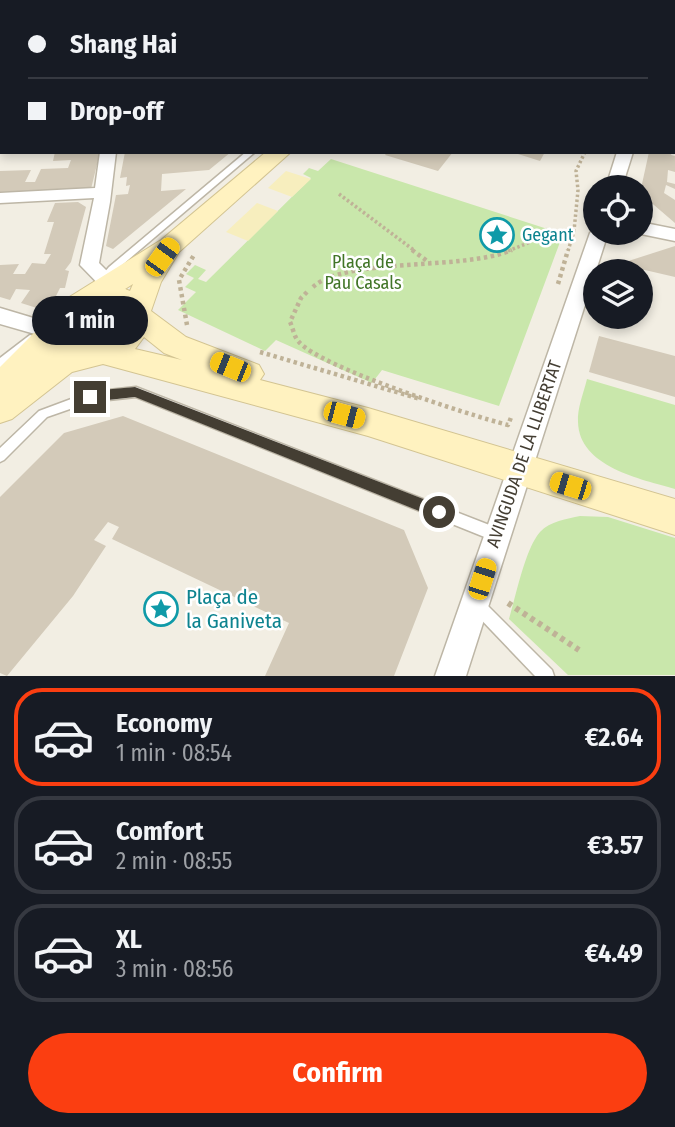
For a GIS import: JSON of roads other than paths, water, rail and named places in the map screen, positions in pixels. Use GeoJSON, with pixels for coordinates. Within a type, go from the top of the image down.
{"type":"FeatureCollection","features":[{"type":"Feature","properties":{"kind":"street"},"geometry":{"type":"LineString","coordinates":[[108,154],[89,265],[94,306],[60,344],[67,350],[96,353],[369,422],[675,517]]}},
{"type":"Feature","properties":{"kind":"street"},"geometry":{"type":"LineString","coordinates":[[618,175],[624,154]]}},
{"type":"Feature","properties":{"kind":"street"},"geometry":{"type":"LineString","coordinates":[[0,387],[94,306],[170,246],[268,155]]}},
{"type":"Feature","properties":{"kind":"street"},"geometry":{"type":"LineString","coordinates":[[0,198],[103,193]]}},
{"type":"Feature","properties":{"kind":"street"},"geometry":{"type":"LineString","coordinates":[[653,231],[675,235]]}},
{"type":"Feature","properties":{"kind":"street","name":"AVINGUDA DE LA LLIBERTAT"},"geometry":{"type":"LineString","coordinates":[[450,676],[595,245]]}},
{"type":"Feature","properties":{"kind":"street"},"geometry":{"type":"LineString","coordinates":[[0,316],[23,325],[94,306],[147,279],[170,246]]}},
{"type":"Feature","properties":{"kind":"street"},"geometry":{"type":"LineString","coordinates":[[0,410],[61,363],[121,343],[131,335],[136,323],[94,306]]}},
{"type":"Feature","properties":{"kind":"street"},"geometry":{"type":"LineString","coordinates":[[94,306],[175,345],[369,422]]}},
{"type":"Feature","properties":{"kind":"lane"},"geometry":{"type":"LineString","coordinates":[[0,364],[94,306],[268,155]]}},
{"type":"Feature","properties":{"kind":"lane"},"geometry":{"type":"LineString","coordinates":[[0,456],[43,414],[90,397],[135,392],[496,535]]}},
{"type":"Feature","properties":{"kind":"lane"},"geometry":{"type":"LineString","coordinates":[[474,602],[546,676]]}},
{"type":"Feature","properties":{"kind":"place","name":"Gegant"},"geometry":{"type":"Point","coordinates":[497,235]}},
{"type":"Feature","properties":{"kind":"place","name":"Plaça de la Ganiveta"},"geometry":{"type":"Point","coordinates":[161,609]}},
{"type":"Feature","properties":{"kind":"park label","name":"Plaça de Pau Casals"},"geometry":{"type":"Point","coordinates":[363,272]}}]}
